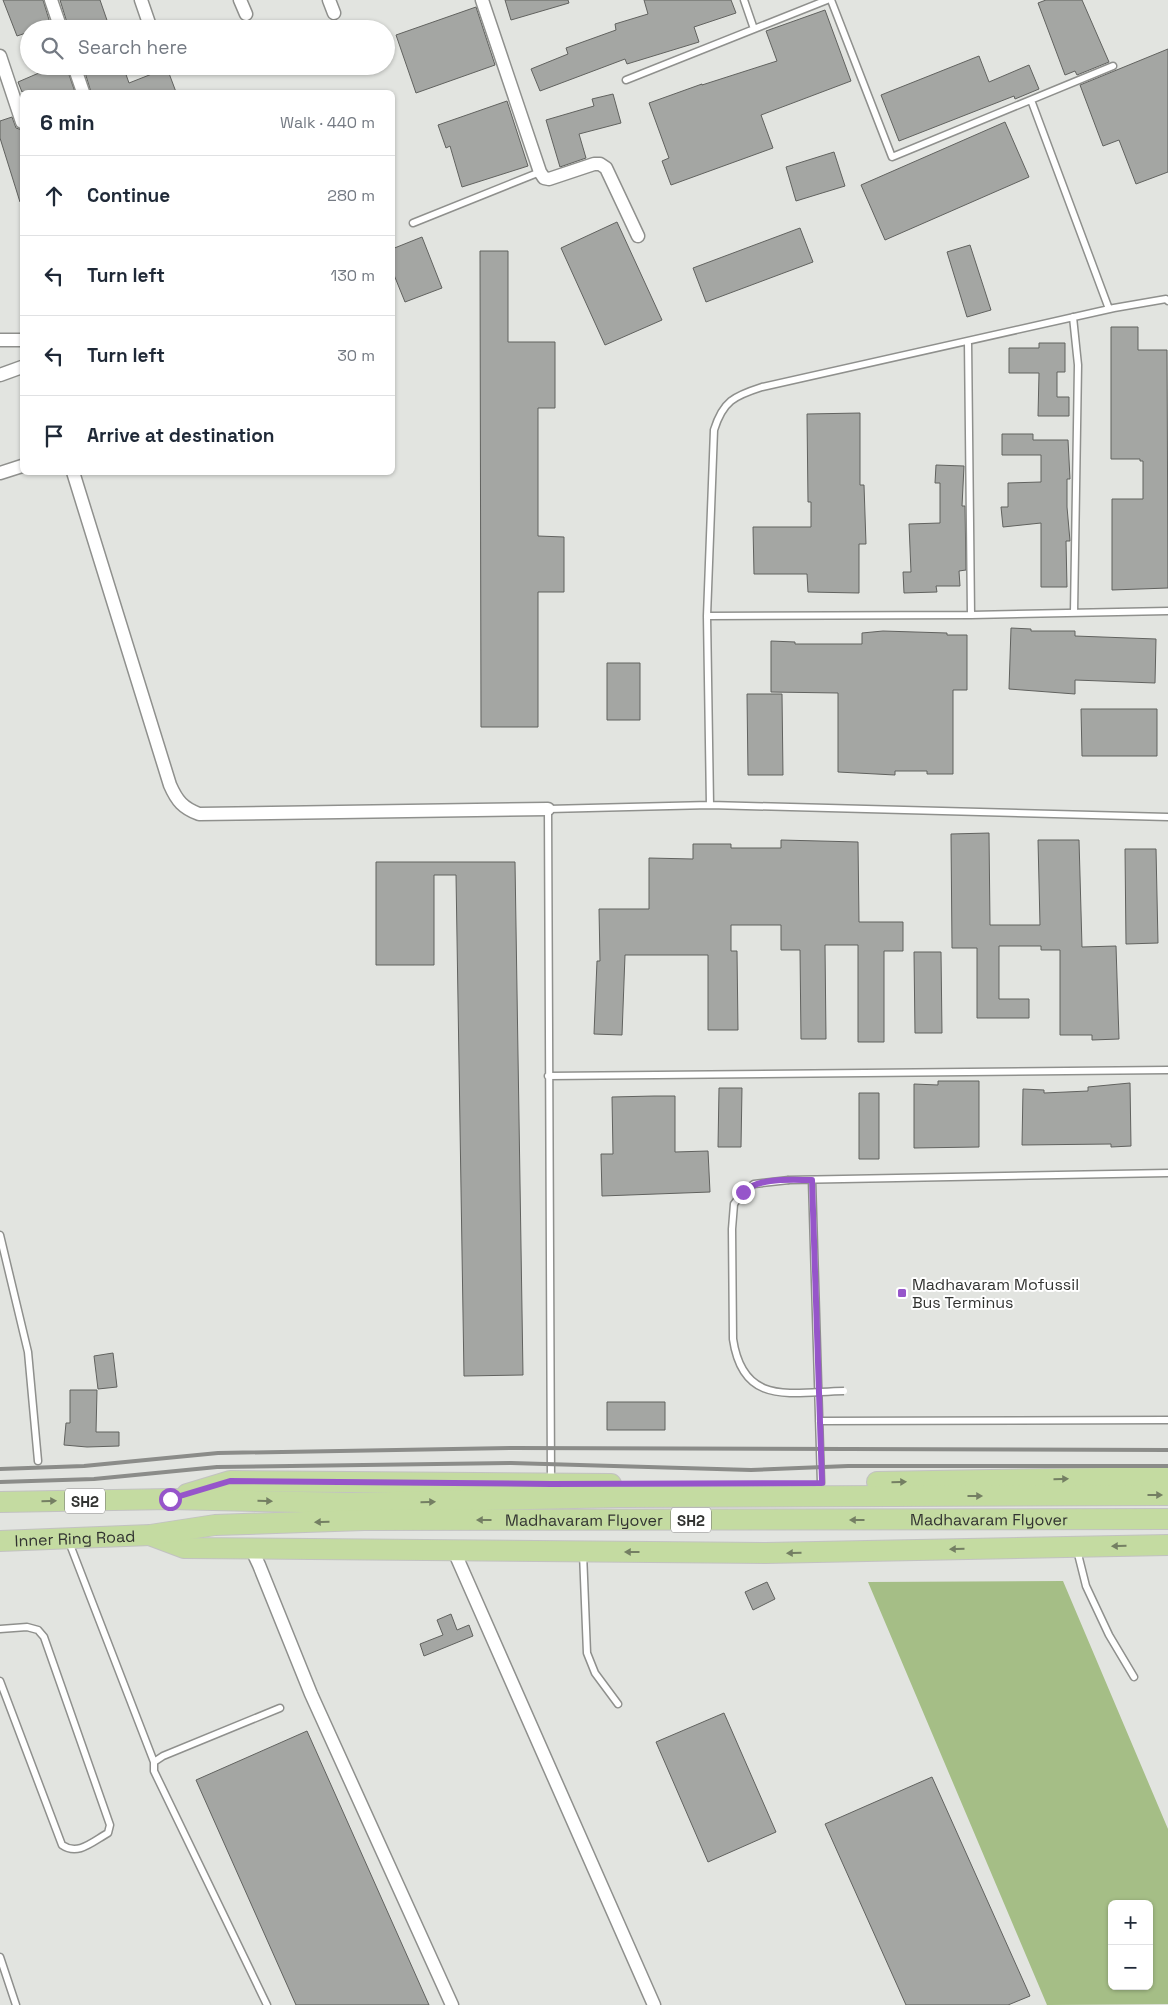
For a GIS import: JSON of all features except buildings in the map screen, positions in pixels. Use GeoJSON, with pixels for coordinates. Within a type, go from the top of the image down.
{"type":"FeatureCollection","features":[{"type":"Feature","properties":{"kind":"main road"},"geometry":{"type":"LineString","coordinates":[[170,1499],[230,1481],[551,1484],[822,1483],[1168,1477]]}},
{"type":"Feature","properties":{"kind":"main road","name":"Madhavaram Flyover"},"geometry":{"type":"LineString","coordinates":[[170,1499],[348,1503],[620,1496],[1168,1495]]}},
{"type":"Feature","properties":{"kind":"main road","name":"SH2"},"geometry":{"type":"LineString","coordinates":[[0,1502],[170,1499]]}},
{"type":"Feature","properties":{"kind":"main road","name":"Madhavaram Flyover"},"geometry":{"type":"LineString","coordinates":[[150,1535],[215,1526],[364,1520],[1168,1519]]}},
{"type":"Feature","properties":{"kind":"main road"},"geometry":{"type":"LineString","coordinates":[[150,1535],[184,1548],[454,1551],[766,1553],[1168,1545]]}},
{"type":"Feature","properties":{"kind":"main road","name":"Inner Ring Road"},"geometry":{"type":"LineString","coordinates":[[0,1541],[150,1535]]}},
{"type":"Feature","properties":{"kind":"street"},"geometry":{"type":"LineString","coordinates":[[51,0],[58,20]]}},
{"type":"Feature","properties":{"kind":"street"},"geometry":{"type":"LineString","coordinates":[[141,0],[148,20]]}},
{"type":"Feature","properties":{"kind":"street"},"geometry":{"type":"LineString","coordinates":[[240,0],[246,14]]}},
{"type":"Feature","properties":{"kind":"street"},"geometry":{"type":"LineString","coordinates":[[328,0],[334,13]]}},
{"type":"Feature","properties":{"kind":"street"},"geometry":{"type":"LineString","coordinates":[[482,0],[540,172],[544,178],[549,179],[594,164],[600,164],[606,168],[638,236]]}},
{"type":"Feature","properties":{"kind":"street"},"geometry":{"type":"LineString","coordinates":[[0,56],[20,116]]}},
{"type":"Feature","properties":{"kind":"street"},"geometry":{"type":"LineString","coordinates":[[77,75],[83,90]]}},
{"type":"Feature","properties":{"kind":"street"},"geometry":{"type":"LineString","coordinates":[[0,340],[20,340]]}},
{"type":"Feature","properties":{"kind":"street"},"geometry":{"type":"LineString","coordinates":[[0,375],[20,368]]}},
{"type":"Feature","properties":{"kind":"street"},"geometry":{"type":"LineString","coordinates":[[0,473],[20,467]]}},
{"type":"Feature","properties":{"kind":"street"},"geometry":{"type":"LineString","coordinates":[[74,475],[170,785],[177,800],[185,809],[200,814],[548,809]]}},
{"type":"Feature","properties":{"kind":"street"},"geometry":{"type":"LineString","coordinates":[[251,1548],[311,1694],[452,2005]]}},
{"type":"Feature","properties":{"kind":"street"},"geometry":{"type":"LineString","coordinates":[[454,1551],[654,2005]]}},
{"type":"Feature","properties":{"kind":"lane"},"geometry":{"type":"LineString","coordinates":[[744,0],[754,29]]}},
{"type":"Feature","properties":{"kind":"lane"},"geometry":{"type":"LineString","coordinates":[[626,80],[827,0]]}},
{"type":"Feature","properties":{"kind":"lane"},"geometry":{"type":"LineString","coordinates":[[831,0],[892,157],[1113,66]]}},
{"type":"Feature","properties":{"kind":"lane"},"geometry":{"type":"LineString","coordinates":[[1031,100],[1109,309]]}},
{"type":"Feature","properties":{"kind":"lane"},"geometry":{"type":"LineString","coordinates":[[413,223],[540,172]]}},
{"type":"Feature","properties":{"kind":"lane"},"geometry":{"type":"LineString","coordinates":[[710,805],[708,616],[714,430],[719,414],[729,401],[745,392],[762,387],[1109,309],[1167,300]]}},
{"type":"Feature","properties":{"kind":"lane"},"geometry":{"type":"LineString","coordinates":[[1073,317],[1078,365],[1074,613]]}},
{"type":"Feature","properties":{"kind":"lane"},"geometry":{"type":"LineString","coordinates":[[968,341],[971,615]]}},
{"type":"Feature","properties":{"kind":"lane"},"geometry":{"type":"LineString","coordinates":[[708,616],[971,615],[1168,611]]}},
{"type":"Feature","properties":{"kind":"lane"},"geometry":{"type":"LineString","coordinates":[[551,1484],[548,809],[710,805],[1168,817]]}},
{"type":"Feature","properties":{"kind":"lane"},"geometry":{"type":"LineString","coordinates":[[548,1076],[1168,1070]]}},
{"type":"Feature","properties":{"kind":"lane"},"geometry":{"type":"LineString","coordinates":[[844,1391],[767,1391],[754,1385],[747,1376],[735,1352],[733,1339],[732,1265],[734,1204],[743,1192],[754,1184],[789,1180],[1168,1173]]}},
{"type":"Feature","properties":{"kind":"lane"},"geometry":{"type":"LineString","coordinates":[[812,1180],[822,1483]]}},
{"type":"Feature","properties":{"kind":"lane"},"geometry":{"type":"LineString","coordinates":[[0,1235],[28,1352],[38,1461]]}},
{"type":"Feature","properties":{"kind":"lane"},"geometry":{"type":"LineString","coordinates":[[819,1421],[1168,1420]]}},
{"type":"Feature","properties":{"kind":"lane"},"geometry":{"type":"LineString","coordinates":[[68,1538],[154,1762],[154,1771],[267,2005]]}},
{"type":"Feature","properties":{"kind":"lane"},"geometry":{"type":"LineString","coordinates":[[1076,1547],[1086,1586],[1109,1635],[1134,1677]]}},
{"type":"Feature","properties":{"kind":"lane"},"geometry":{"type":"LineString","coordinates":[[583,1552],[587,1653],[594,1673],[618,1704]]}},
{"type":"Feature","properties":{"kind":"lane"},"geometry":{"type":"LineString","coordinates":[[0,1629],[27,1627],[38,1630],[44,1637],[110,1825],[108,1833],[78,1850],[69,1850],[62,1845],[0,1681]]}},
{"type":"Feature","properties":{"kind":"lane"},"geometry":{"type":"LineString","coordinates":[[154,1762],[163,1756],[280,1708]]}},
{"type":"Feature","properties":{"kind":"lane"},"geometry":{"type":"LineString","coordinates":[[0,1957],[16,2005]]}},
{"type":"Feature","properties":{"kind":"green space"},"geometry":{"type":"Polygon","coordinates":[[[1063,1581],[1168,1829],[1168,2004],[1047,2005],[868,1582],[1063,1581]]]}},
{"type":"Feature","properties":{"kind":"railway"},"geometry":{"type":"LineString","coordinates":[[0,1469],[84,1466],[218,1453],[513,1448],[1168,1450]]}},
{"type":"Feature","properties":{"kind":"railway"},"geometry":{"type":"LineString","coordinates":[[0,1482],[94,1479],[217,1467],[511,1463],[751,1470],[848,1466],[1168,1466]]}},
{"type":"Feature","properties":{"kind":"place","name":"Madhavaram Mofussil Bus Terminus"},"geometry":{"type":"Point","coordinates":[902,1293]}},
{"type":"Feature","properties":{"kind":"route"},"geometry":{"type":"LineString","coordinates":[[170,1499],[230,1481],[551,1484],[822,1483],[812,1180],[789,1180],[754,1184],[743,1192]]}}]}
